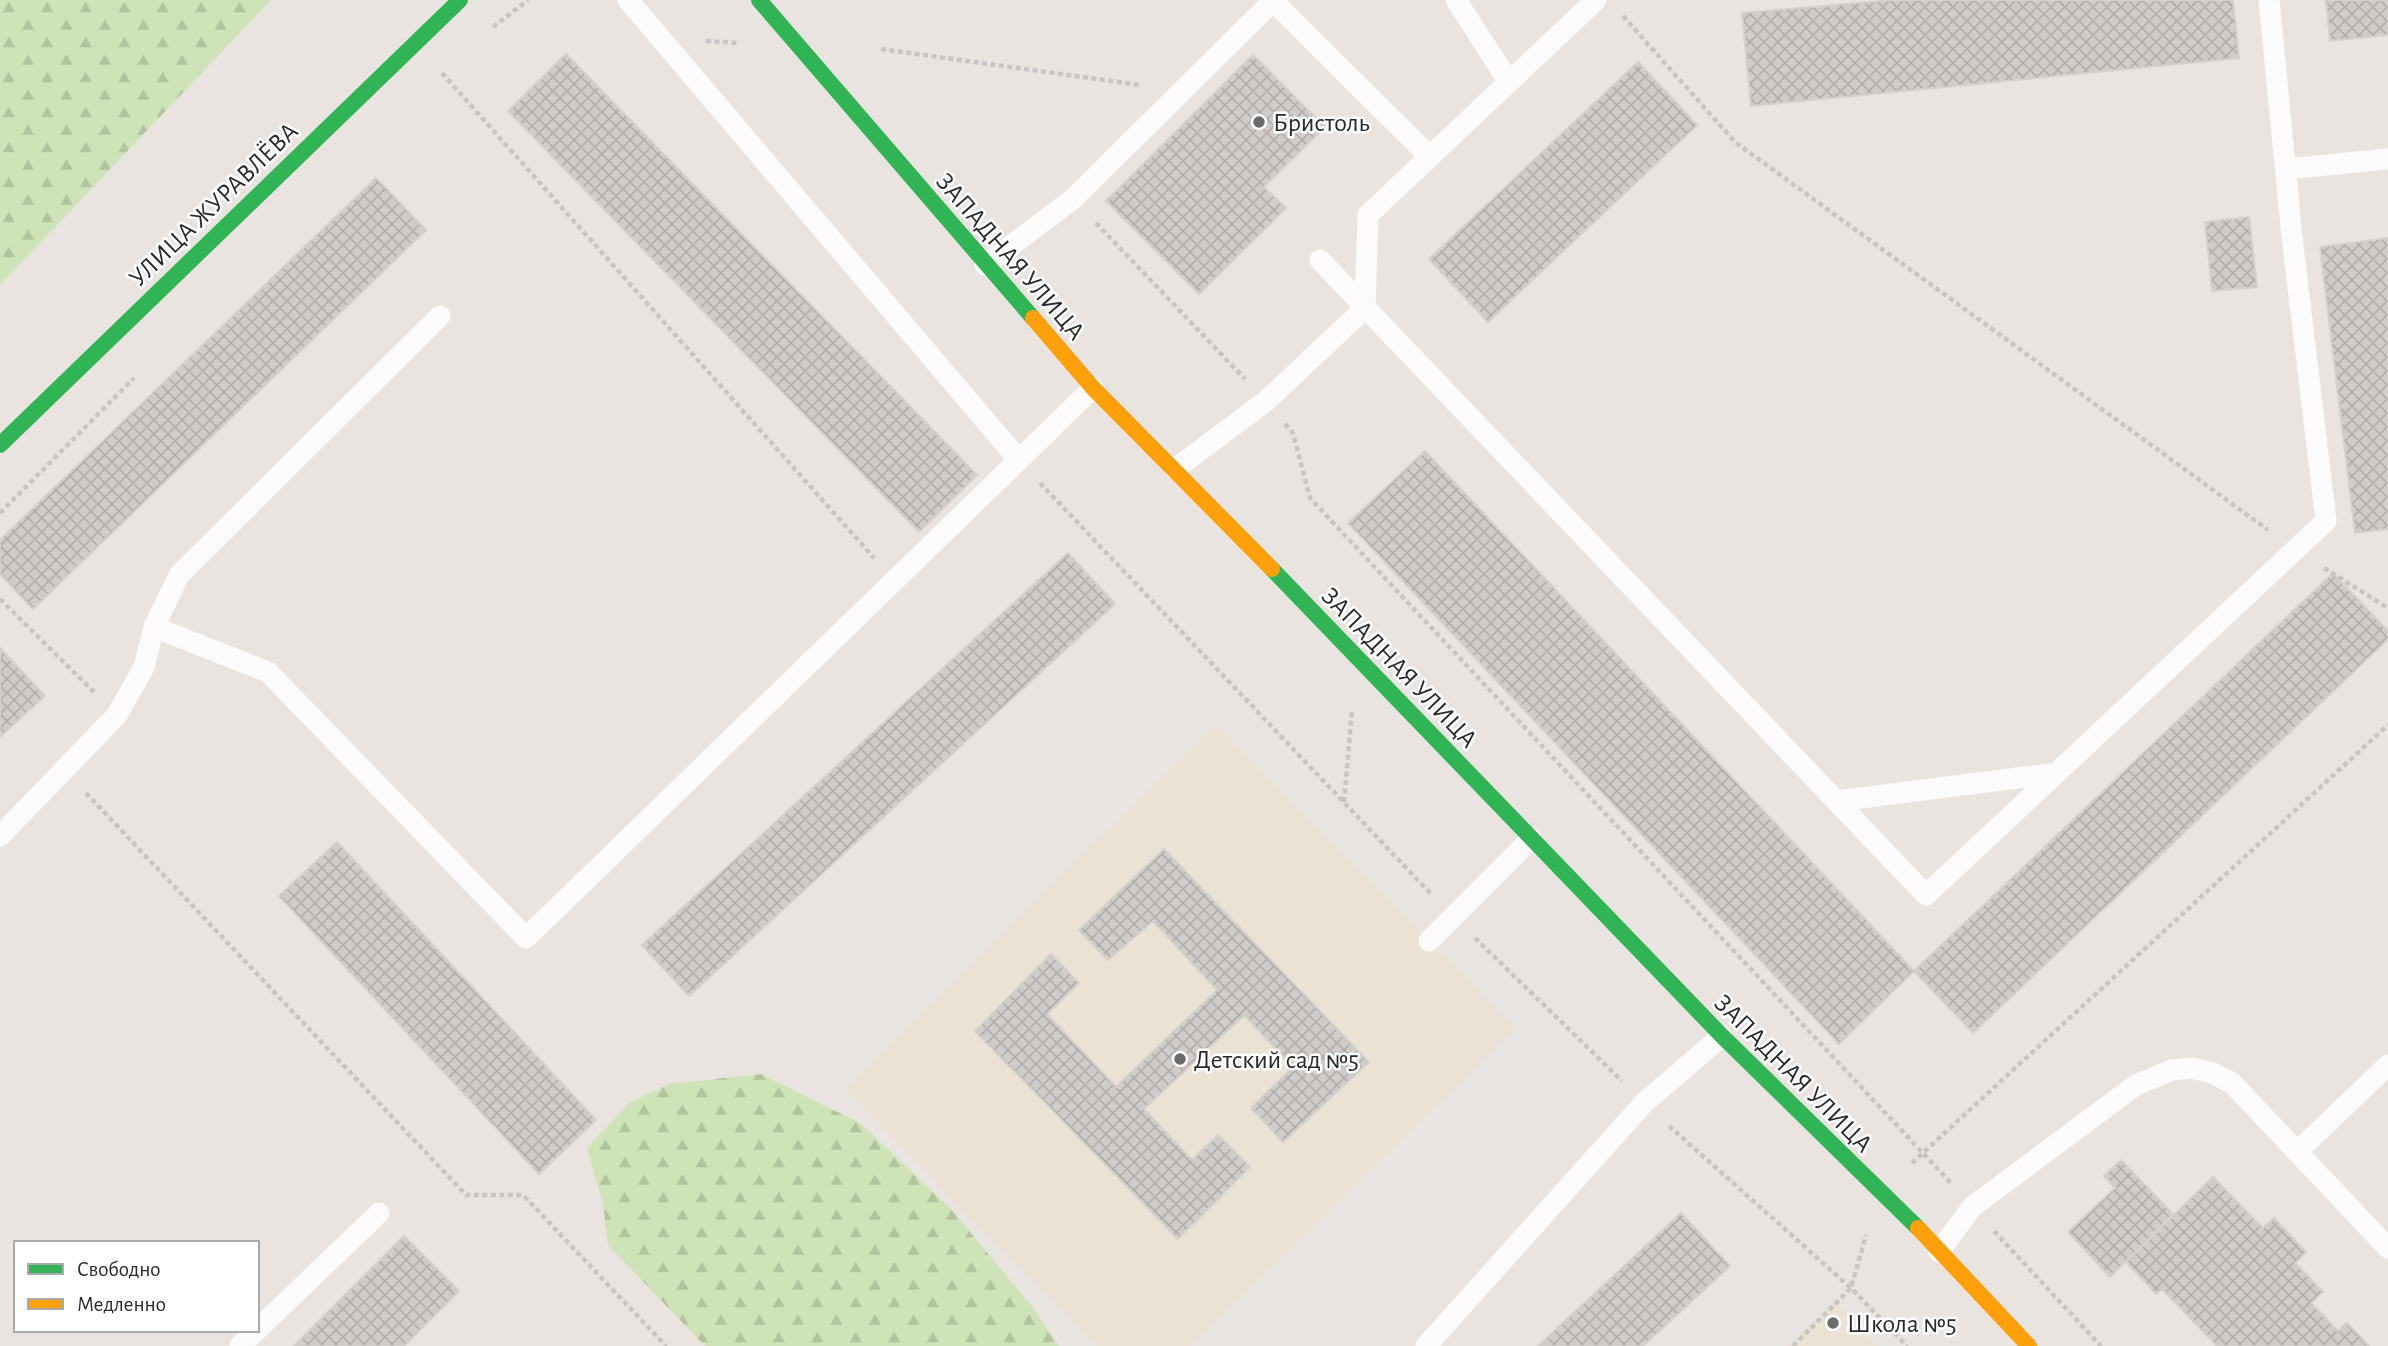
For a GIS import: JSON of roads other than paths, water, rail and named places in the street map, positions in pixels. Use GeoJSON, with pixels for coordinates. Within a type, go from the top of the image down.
{"type":"FeatureCollection","features":[{"type":"Feature","properties":{"kind":"street","name":"УЛИЦА ЖУРАВЛЁВА"},"geometry":{"type":"LineString","coordinates":[[0,445],[460,0]]}},
{"type":"Feature","properties":{"kind":"street","name":"ЗАПАДНАЯ УЛИЦА"},"geometry":{"type":"LineString","coordinates":[[759,0],[1093,388],[1175,469],[1722,1037],[1939,1252],[2029,1346]]}},
{"type":"Feature","properties":{"kind":"lane"},"geometry":{"type":"LineString","coordinates":[[628,0],[1018,459]]}},
{"type":"Feature","properties":{"kind":"lane"},"geometry":{"type":"LineString","coordinates":[[1456,0],[1508,82]]}},
{"type":"Feature","properties":{"kind":"lane"},"geometry":{"type":"LineString","coordinates":[[1175,469],[1265,402],[1365,308],[1368,215],[1596,0]]}},
{"type":"Feature","properties":{"kind":"lane"},"geometry":{"type":"LineString","coordinates":[[1320,260],[1926,895],[2326,521],[2269,0]]}},
{"type":"Feature","properties":{"kind":"lane"},"geometry":{"type":"LineString","coordinates":[[985,265],[1073,199],[1273,1],[1430,157]]}},
{"type":"Feature","properties":{"kind":"lane"},"geometry":{"type":"LineString","coordinates":[[2286,169],[2388,159]]}},
{"type":"Feature","properties":{"kind":"lane"},"geometry":{"type":"LineString","coordinates":[[0,836],[117,715],[144,667],[154,627],[179,575],[440,316]]}},
{"type":"Feature","properties":{"kind":"lane"},"geometry":{"type":"LineString","coordinates":[[154,627],[268,672],[526,938],[1093,388]]}},
{"type":"Feature","properties":{"kind":"lane"},"geometry":{"type":"LineString","coordinates":[[1837,801],[2057,773]]}},
{"type":"Feature","properties":{"kind":"lane"},"geometry":{"type":"LineString","coordinates":[[1429,941],[1531,839]]}},
{"type":"Feature","properties":{"kind":"lane"},"geometry":{"type":"LineString","coordinates":[[1426,1346],[1644,1103],[1722,1037]]}},
{"type":"Feature","properties":{"kind":"lane"},"geometry":{"type":"LineString","coordinates":[[1939,1252],[1972,1207],[2136,1086],[2172,1070],[2192,1068],[2232,1083],[2388,1248]]}},
{"type":"Feature","properties":{"kind":"lane"},"geometry":{"type":"LineString","coordinates":[[2298,1151],[2385,1072]]}},
{"type":"Feature","properties":{"kind":"lane"},"geometry":{"type":"LineString","coordinates":[[259,1328],[379,1213]]}},
{"type":"Feature","properties":{"kind":"lane"},"geometry":{"type":"LineString","coordinates":[[240,1346],[255,1332]]}},
{"type":"Feature","properties":{"kind":"place","name":"Бристоль"},"geometry":{"type":"Point","coordinates":[1259,122]}},
{"type":"Feature","properties":{"kind":"place","name":"Детский сад №5"},"geometry":{"type":"Point","coordinates":[1180,1059]}},
{"type":"Feature","properties":{"kind":"place","name":"Школа №5"},"geometry":{"type":"Point","coordinates":[1833,1323]}}]}
